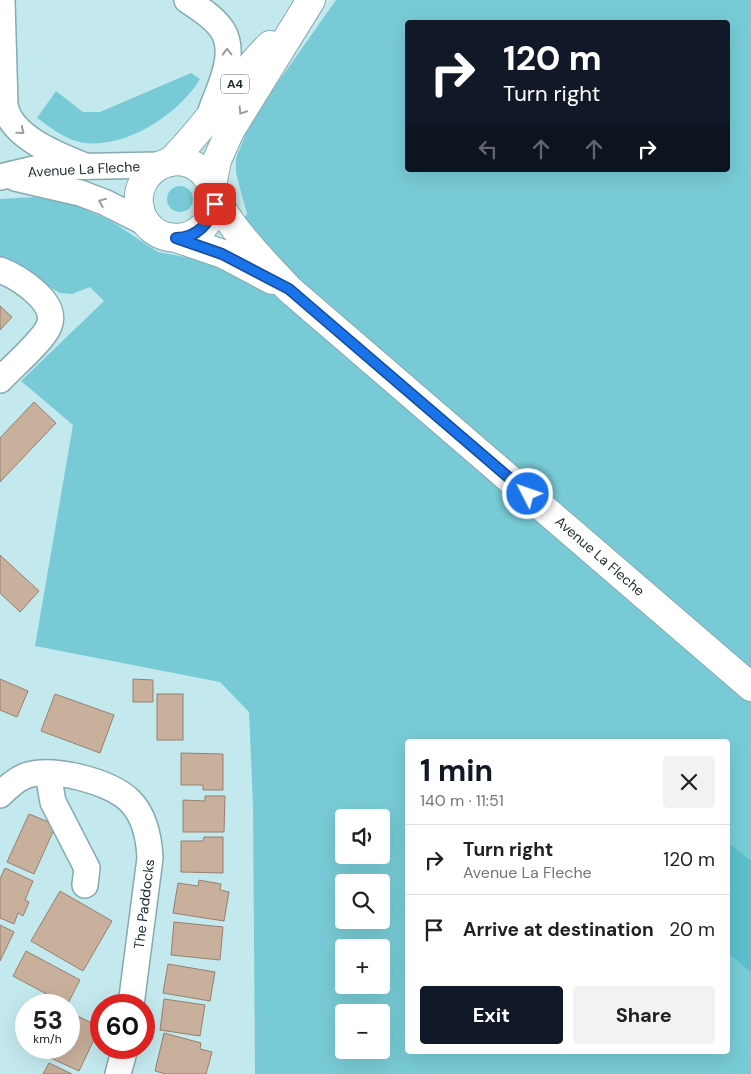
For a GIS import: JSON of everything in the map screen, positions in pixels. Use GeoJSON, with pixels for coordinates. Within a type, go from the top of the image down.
{"type":"FeatureCollection","features":[{"type":"Feature","properties":{"kind":"main road","name":"A4"},"geometry":{"type":"LineString","coordinates":[[165,164],[210,116],[248,67],[308,5]]}},
{"type":"Feature","properties":{"kind":"main road","name":"A4"},"geometry":{"type":"LineString","coordinates":[[176,238],[192,235],[201,230],[207,223],[212,214],[217,160],[230,131],[308,5]]}},
{"type":"Feature","properties":{"kind":"main road","name":"Avenue La Fleche"},"geometry":{"type":"LineString","coordinates":[[289,289],[222,254],[162,235],[146,223],[140,208],[139,193],[142,183],[148,174],[165,164],[187,163],[197,167],[206,174],[227,217],[239,234],[289,289],[751,686]]}},
{"type":"Feature","properties":{"kind":"street"},"geometry":{"type":"LineString","coordinates":[[2,0],[5,105],[10,120],[34,141],[58,155],[85,166]]}},
{"type":"Feature","properties":{"kind":"street"},"geometry":{"type":"LineString","coordinates":[[188,0],[219,26],[226,41],[227,61],[210,116]]}},
{"type":"Feature","properties":{"kind":"street","name":"Avenue La Fleche"},"geometry":{"type":"LineString","coordinates":[[4,177],[34,170],[85,166],[165,164]]}},
{"type":"Feature","properties":{"kind":"street","name":"Avenue La Fleche"},"geometry":{"type":"LineString","coordinates":[[4,177],[80,193],[104,202],[146,223]]}},
{"type":"Feature","properties":{"kind":"street"},"geometry":{"type":"LineString","coordinates":[[0,270],[31,288],[42,298],[61,310],[51,319],[46,331],[0,380]]}},
{"type":"Feature","properties":{"kind":"street"},"geometry":{"type":"LineString","coordinates":[[48,774],[53,802],[87,868],[85,885]]}},
{"type":"Feature","properties":{"kind":"street","name":"The Paddocks"},"geometry":{"type":"LineString","coordinates":[[0,795],[9,786],[26,776],[48,774],[87,779],[106,784],[130,801],[139,812],[149,839],[150,858],[132,994]]}},
{"type":"Feature","properties":{"kind":"street"},"geometry":{"type":"LineString","coordinates":[[118,1074],[122,1059]]}},
{"type":"Feature","properties":{"kind":"shaded area"},"geometry":{"type":"Polygon","coordinates":[[[336,0],[751,0],[751,1074],[255,1074],[253,806],[249,712],[220,682],[35,646],[73,425],[21,381],[104,301],[90,287],[72,294],[60,293],[0,260],[0,199],[35,197],[73,204],[111,221],[158,252],[212,262],[247,214],[236,173],[236,158],[252,119],[336,0]]]}},
{"type":"Feature","properties":{"kind":"shaded area"},"geometry":{"type":"Polygon","coordinates":[[[191,73],[200,79],[179,104],[150,126],[118,140],[101,143],[78,142],[60,134],[37,118],[56,91],[83,112],[100,112],[191,73]]]}},
{"type":"Feature","properties":{"kind":"shaded area"},"geometry":{"type":"Polygon","coordinates":[[[180,186],[189,190],[193,199],[189,208],[180,212],[171,208],[167,199],[171,190],[180,186]]]}},
{"type":"Feature","properties":{"kind":"shaded area"},"geometry":{"type":"Polygon","coordinates":[[[730,845],[751,861],[751,972],[730,955],[730,845]]]}},
{"type":"Feature","properties":{"kind":"building"},"geometry":{"type":"Polygon","coordinates":[[[0,306],[12,317],[0,330],[0,306]]]}},
{"type":"Feature","properties":{"kind":"building"},"geometry":{"type":"Polygon","coordinates":[[[34,402],[56,423],[0,482],[0,438],[34,402]]]}},
{"type":"Feature","properties":{"kind":"building"},"geometry":{"type":"Polygon","coordinates":[[[0,555],[39,591],[20,612],[0,593],[0,555]]]}},
{"type":"Feature","properties":{"kind":"building"},"geometry":{"type":"Polygon","coordinates":[[[0,679],[28,691],[17,717],[0,710],[0,679]]]}},
{"type":"Feature","properties":{"kind":"building"},"geometry":{"type":"Polygon","coordinates":[[[133,679],[153,680],[153,702],[133,702],[133,679]]]}},
{"type":"Feature","properties":{"kind":"building"},"geometry":{"type":"Polygon","coordinates":[[[55,694],[114,715],[100,753],[41,731],[55,694]]]}},
{"type":"Feature","properties":{"kind":"building"},"geometry":{"type":"Polygon","coordinates":[[[157,694],[183,694],[183,740],[157,740],[157,694]]]}},
{"type":"Feature","properties":{"kind":"building"},"geometry":{"type":"Polygon","coordinates":[[[181,753],[223,754],[223,790],[203,790],[203,785],[181,785],[181,753]]]}},
{"type":"Feature","properties":{"kind":"building"},"geometry":{"type":"Polygon","coordinates":[[[205,796],[225,796],[224,832],[183,832],[183,800],[205,801],[205,796]]]}},
{"type":"Feature","properties":{"kind":"building"},"geometry":{"type":"Polygon","coordinates":[[[29,814],[56,825],[34,874],[7,862],[29,814]]]}},
{"type":"Feature","properties":{"kind":"building"},"geometry":{"type":"Polygon","coordinates":[[[204,837],[223,837],[223,873],[181,872],[181,841],[203,841],[204,837]]]}},
{"type":"Feature","properties":{"kind":"building"},"geometry":{"type":"Polygon","coordinates":[[[5,868],[33,881],[25,900],[29,902],[23,916],[18,913],[14,924],[0,918],[0,879],[5,868]]]}},
{"type":"Feature","properties":{"kind":"building"},"geometry":{"type":"Polygon","coordinates":[[[199,880],[221,884],[220,890],[229,892],[224,921],[173,913],[178,883],[198,886],[199,880]]]}},
{"type":"Feature","properties":{"kind":"building"},"geometry":{"type":"Polygon","coordinates":[[[60,891],[112,921],[83,971],[31,941],[60,891]]]}},
{"type":"Feature","properties":{"kind":"building"},"geometry":{"type":"Polygon","coordinates":[[[174,922],[223,927],[220,960],[171,955],[174,922]]]}},
{"type":"Feature","properties":{"kind":"building"},"geometry":{"type":"Polygon","coordinates":[[[0,925],[14,932],[0,961],[0,925]]]}},
{"type":"Feature","properties":{"kind":"building"},"geometry":{"type":"Polygon","coordinates":[[[26,951],[80,980],[73,994],[47,994],[13,976],[26,951]]]}},
{"type":"Feature","properties":{"kind":"building"},"geometry":{"type":"Polygon","coordinates":[[[168,964],[215,972],[210,1001],[163,993],[168,964]]]}},
{"type":"Feature","properties":{"kind":"building"},"geometry":{"type":"Polygon","coordinates":[[[164,999],[205,1005],[200,1036],[160,1030],[164,999]]]}},
{"type":"Feature","properties":{"kind":"building"},"geometry":{"type":"Polygon","coordinates":[[[80,1017],[90,1022],[90,1048],[79,1071],[53,1059],[80,1059],[80,1017]]]}},
{"type":"Feature","properties":{"kind":"building"},"geometry":{"type":"Polygon","coordinates":[[[164,1033],[201,1043],[200,1049],[212,1052],[206,1074],[166,1074],[155,1071],[164,1033]]]}},
{"type":"Feature","properties":{"kind":"building"},"geometry":{"type":"Polygon","coordinates":[[[49,1063],[72,1074],[43,1074],[49,1063]]]}},
{"type":"Feature","properties":{"kind":"route"},"geometry":{"type":"LineString","coordinates":[[215,204],[212,214],[201,230],[192,235],[176,238],[222,254],[289,289],[528,494]]}}]}
